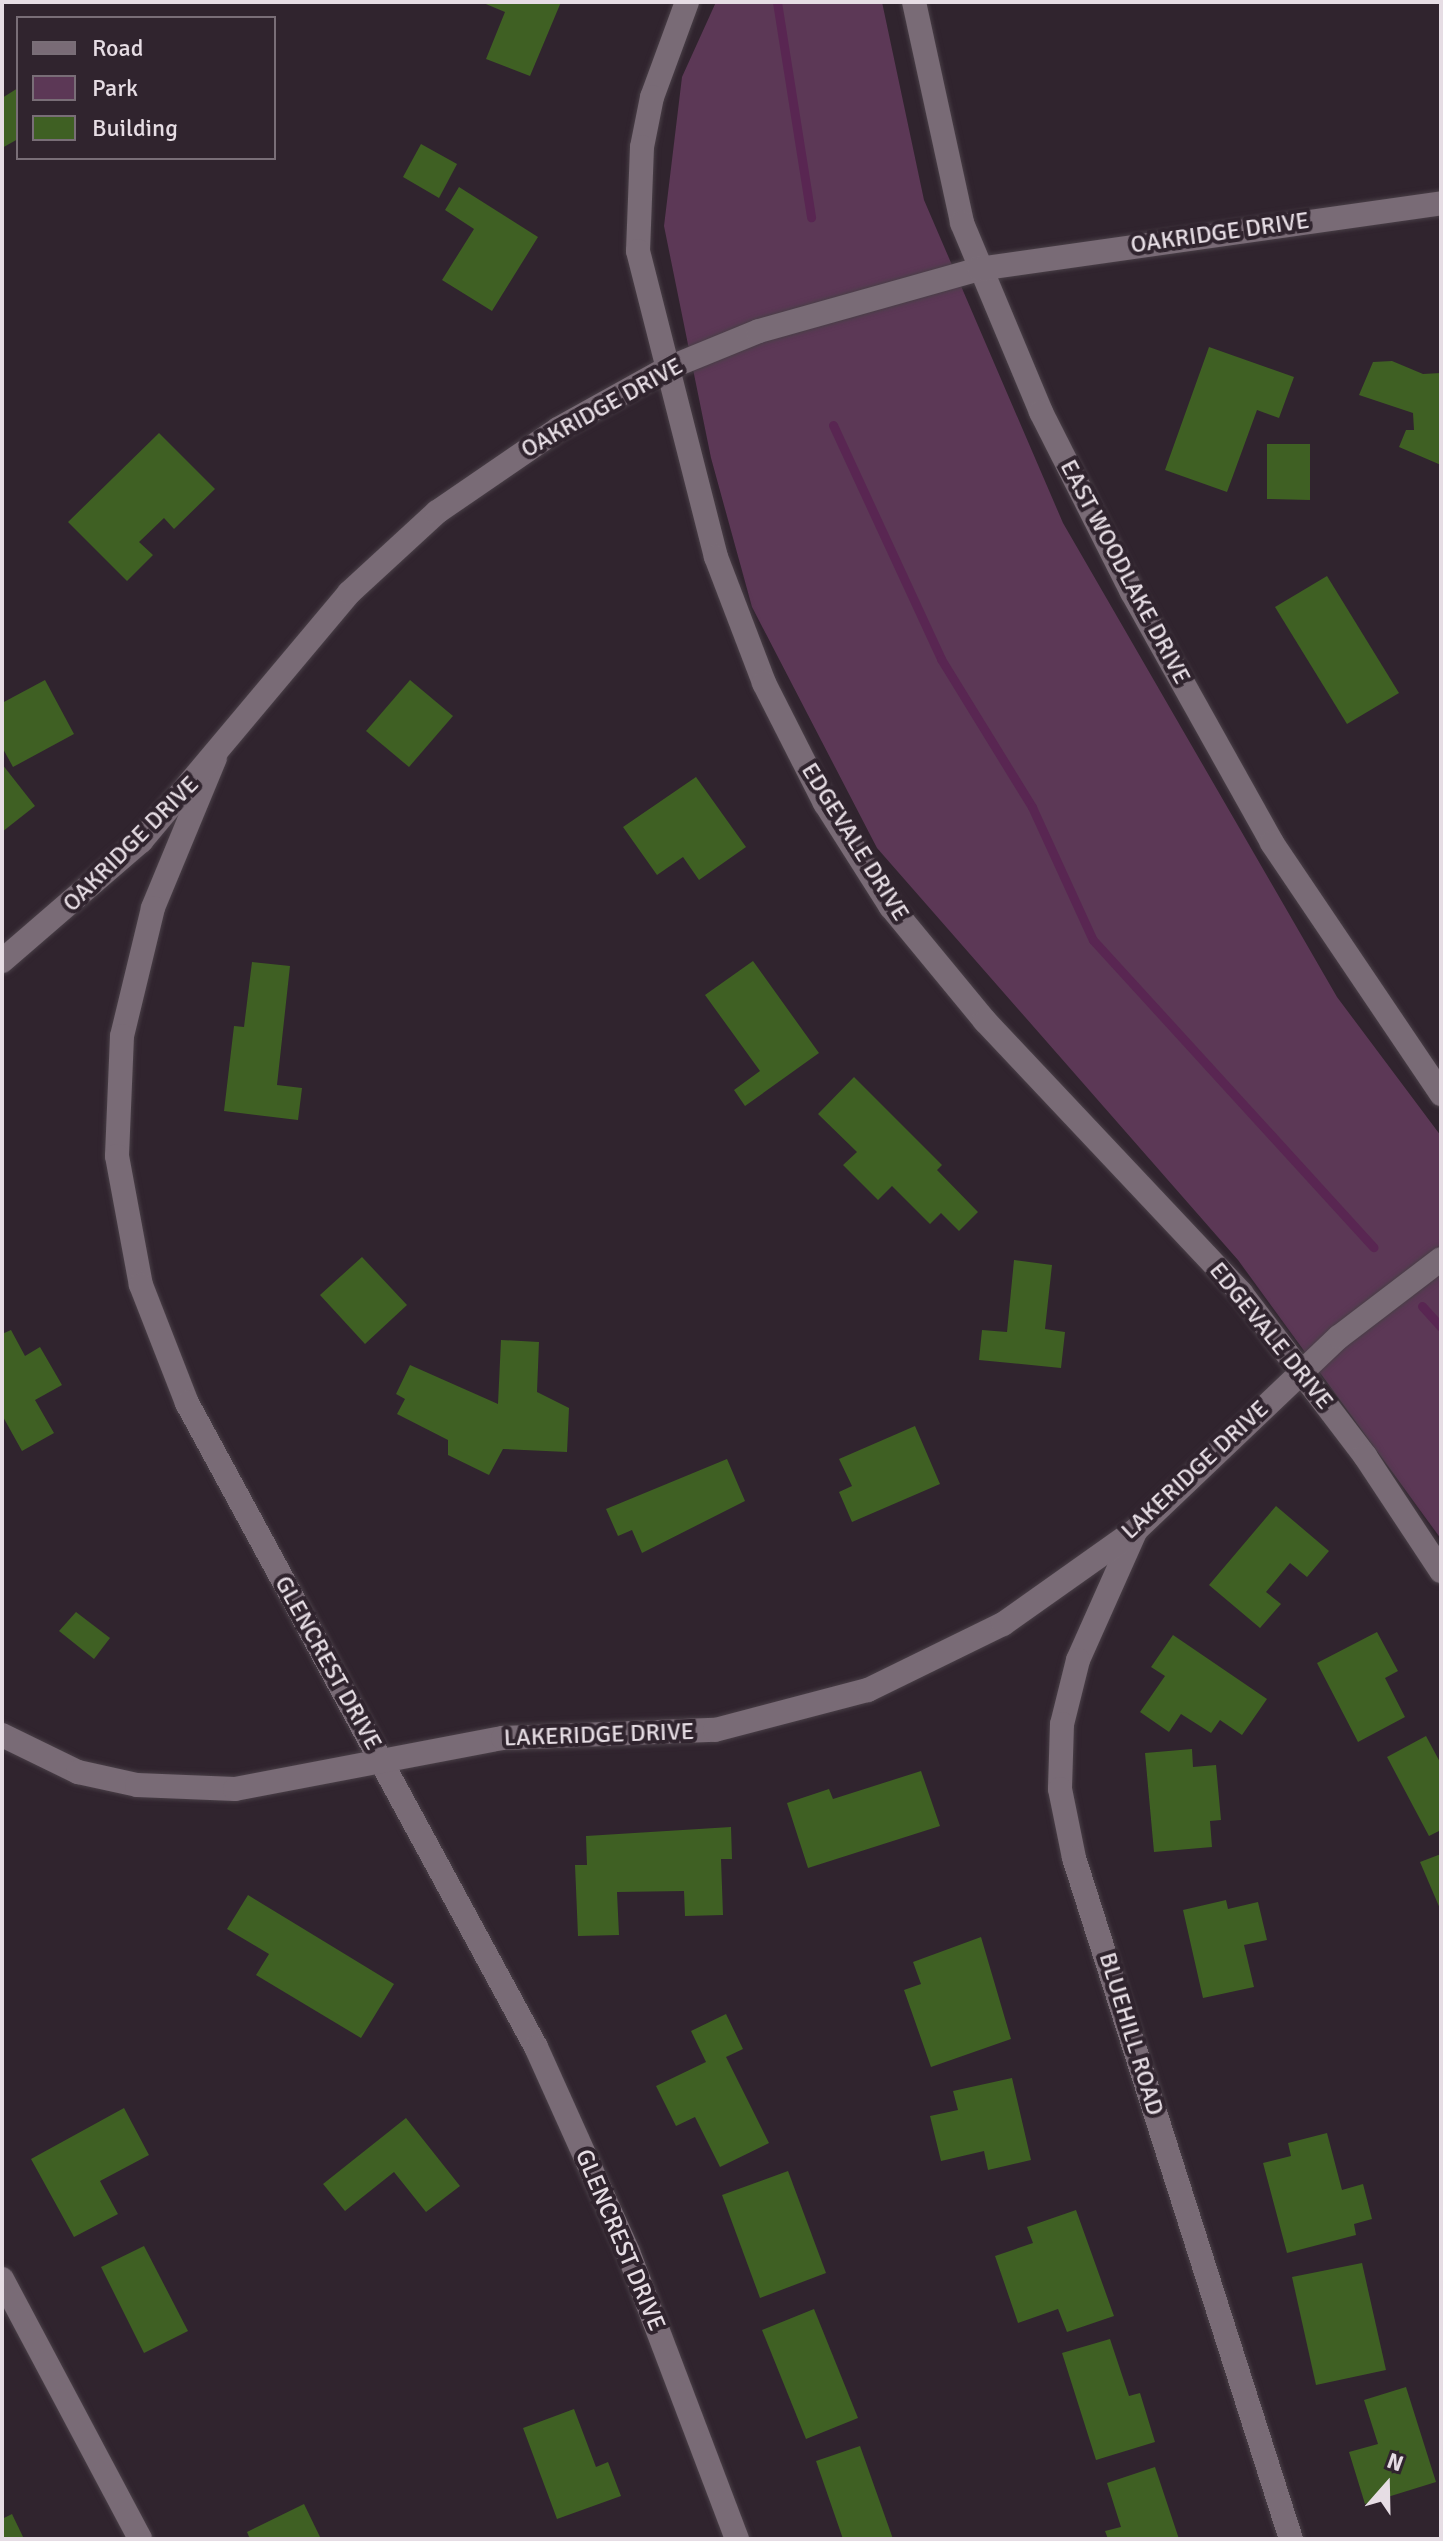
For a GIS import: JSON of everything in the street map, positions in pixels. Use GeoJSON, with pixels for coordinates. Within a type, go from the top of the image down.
{"type":"FeatureCollection","features":[{"type":"Feature","properties":{"kind":"street","name":"EDGEVALE DRIVE"},"geometry":{"type":"LineString","coordinates":[[687,2],[652,97],[638,199],[638,251],[716,557],[764,683],[825,803],[891,907],[985,1021],[1241,1293],[1302,1371],[1441,1571]]}},
{"type":"Feature","properties":{"kind":"street","name":"EAST WOODLAKE DRIVE"},"geometry":{"type":"LineString","coordinates":[[914,2],[948,171],[979,269],[1041,412],[1132,592],[1272,843],[1441,1094]]}},
{"type":"Feature","properties":{"kind":"street","name":"OAKRIDGE DRIVE"},"geometry":{"type":"LineString","coordinates":[[2,961],[89,891],[215,758],[349,593],[437,512],[558,429],[666,369],[759,331],[979,269],[1441,203]]}},
{"type":"Feature","properties":{"kind":"street","name":"GLENCREST DRIVE"},"geometry":{"type":"LineString","coordinates":[[215,758],[153,908],[122,1036],[117,1156],[127,1230],[161,1345],[187,1403],[536,2047],[628,2252],[737,2539]]}},
{"type":"Feature","properties":{"kind":"street","name":"LAKERIDGE DRIVE"},"geometry":{"type":"LineString","coordinates":[[2,1735],[78,1772],[175,1787],[235,1789],[382,1762],[434,1747],[503,1738],[715,1730],[868,1690],[1003,1624],[1136,1530],[1302,1371],[1441,1259]]}},
{"type":"Feature","properties":{"kind":"street","name":"BLUEHILL ROAD"},"geometry":{"type":"LineString","coordinates":[[1136,1530],[1078,1660],[1062,1724],[1060,1789],[1074,1858],[1291,2539]]}},
{"type":"Feature","properties":{"kind":"street"},"geometry":{"type":"LineString","coordinates":[[2,2279],[140,2539]]}},
{"type":"Feature","properties":{"kind":"green space"},"geometry":{"type":"Polygon","coordinates":[[[716,2],[882,2],[924,200],[1063,523],[1337,997],[1441,1136],[1441,1539],[1238,1260],[877,848],[752,607],[711,458],[664,226],[682,77],[716,2]]]}},
{"type":"Feature","properties":{"kind":"building"},"geometry":{"type":"Polygon","coordinates":[[[481,2],[561,2],[530,76],[486,59],[505,12],[481,2]]]}},
{"type":"Feature","properties":{"kind":"building"},"geometry":{"type":"Polygon","coordinates":[[[16,89],[16,140],[2,148],[2,98],[16,89]]]}},
{"type":"Feature","properties":{"kind":"building"},"geometry":{"type":"Polygon","coordinates":[[[421,144],[457,164],[439,198],[403,177],[421,144]]]}},
{"type":"Feature","properties":{"kind":"building"},"geometry":{"type":"Polygon","coordinates":[[[459,187],[538,237],[492,311],[442,280],[474,229],[445,210],[459,187]]]}},
{"type":"Feature","properties":{"kind":"building"},"geometry":{"type":"Polygon","coordinates":[[[1209,347],[1294,377],[1279,418],[1257,410],[1227,492],[1165,470],[1209,347]]]}},
{"type":"Feature","properties":{"kind":"building"},"geometry":{"type":"Polygon","coordinates":[[[1392,361],[1423,374],[1441,373],[1441,465],[1399,447],[1406,430],[1414,430],[1413,413],[1359,395],[1373,362],[1392,361]]]}},
{"type":"Feature","properties":{"kind":"building"},"geometry":{"type":"Polygon","coordinates":[[[159,433],[215,489],[174,529],[164,518],[139,542],[153,555],[127,581],[68,522],[159,433]]]}},
{"type":"Feature","properties":{"kind":"building"},"geometry":{"type":"Polygon","coordinates":[[[1267,444],[1310,444],[1310,500],[1267,499],[1267,444]]]}},
{"type":"Feature","properties":{"kind":"building"},"geometry":{"type":"Polygon","coordinates":[[[1327,576],[1399,693],[1347,724],[1275,607],[1327,576]]]}},
{"type":"Feature","properties":{"kind":"building"},"geometry":{"type":"Polygon","coordinates":[[[45,680],[74,734],[13,767],[2,747],[2,703],[45,680]]]}},
{"type":"Feature","properties":{"kind":"building"},"geometry":{"type":"Polygon","coordinates":[[[410,680],[453,716],[409,767],[366,731],[410,680]]]}},
{"type":"Feature","properties":{"kind":"building"},"geometry":{"type":"Polygon","coordinates":[[[2,764],[35,806],[2,832],[2,764]]]}},
{"type":"Feature","properties":{"kind":"building"},"geometry":{"type":"Polygon","coordinates":[[[696,777],[746,847],[699,880],[683,857],[657,875],[623,827],[696,777]]]}},
{"type":"Feature","properties":{"kind":"building"},"geometry":{"type":"Polygon","coordinates":[[[753,961],[819,1053],[745,1106],[734,1090],[760,1071],[705,995],[753,961]]]}},
{"type":"Feature","properties":{"kind":"building"},"geometry":{"type":"Polygon","coordinates":[[[252,962],[290,966],[277,1085],[302,1088],[298,1120],[224,1111],[234,1026],[244,1027],[252,962]]]}},
{"type":"Feature","properties":{"kind":"building"},"geometry":{"type":"Polygon","coordinates":[[[854,1077],[942,1165],[937,1170],[978,1212],[959,1231],[941,1213],[930,1224],[892,1186],[878,1200],[843,1165],[857,1152],[818,1114],[854,1077]]]}},
{"type":"Feature","properties":{"kind":"building"},"geometry":{"type":"Polygon","coordinates":[[[362,1257],[407,1305],[365,1344],[320,1295],[362,1257]]]}},
{"type":"Feature","properties":{"kind":"building"},"geometry":{"type":"Polygon","coordinates":[[[1014,1260],[1052,1265],[1045,1329],[1065,1332],[1061,1368],[979,1360],[982,1330],[1007,1332],[1014,1260]]]}},
{"type":"Feature","properties":{"kind":"building"},"geometry":{"type":"Polygon","coordinates":[[[11,1330],[25,1356],[40,1347],[62,1385],[35,1400],[54,1433],[22,1451],[2,1415],[2,1334],[11,1330]]]}},
{"type":"Feature","properties":{"kind":"building"},"geometry":{"type":"Polygon","coordinates":[[[501,1340],[539,1342],[537,1392],[569,1408],[567,1452],[503,1449],[489,1475],[448,1455],[448,1440],[397,1414],[405,1399],[396,1394],[410,1365],[498,1404],[501,1340]]]}},
{"type":"Feature","properties":{"kind":"building"},"geometry":{"type":"Polygon","coordinates":[[[915,1426],[940,1484],[852,1522],[839,1492],[852,1486],[839,1459],[915,1426]]]}},
{"type":"Feature","properties":{"kind":"building"},"geometry":{"type":"Polygon","coordinates":[[[727,1459],[745,1501],[642,1553],[632,1530],[618,1536],[606,1509],[727,1459]]]}},
{"type":"Feature","properties":{"kind":"building"},"geometry":{"type":"Polygon","coordinates":[[[1276,1506],[1329,1551],[1307,1577],[1290,1563],[1266,1592],[1281,1604],[1260,1628],[1209,1585],[1276,1506]]]}},
{"type":"Feature","properties":{"kind":"building"},"geometry":{"type":"Polygon","coordinates":[[[76,1612],[110,1638],[94,1659],[59,1631],[76,1612]]]}},
{"type":"Feature","properties":{"kind":"building"},"geometry":{"type":"Polygon","coordinates":[[[1377,1632],[1398,1671],[1385,1678],[1405,1717],[1358,1742],[1317,1663],[1377,1632]]]}},
{"type":"Feature","properties":{"kind":"building"},"geometry":{"type":"Polygon","coordinates":[[[1173,1635],[1267,1699],[1242,1735],[1220,1720],[1211,1733],[1181,1714],[1169,1732],[1140,1712],[1165,1676],[1151,1667],[1173,1635]]]}},
{"type":"Feature","properties":{"kind":"building"},"geometry":{"type":"Polygon","coordinates":[[[1426,1736],[1441,1764],[1441,1830],[1429,1836],[1387,1757],[1426,1736]]]}},
{"type":"Feature","properties":{"kind":"building"},"geometry":{"type":"Polygon","coordinates":[[[1192,1749],[1193,1767],[1216,1765],[1221,1820],[1210,1821],[1212,1847],[1154,1852],[1145,1753],[1192,1749]]]}},
{"type":"Feature","properties":{"kind":"building"},"geometry":{"type":"Polygon","coordinates":[[[921,1771],[940,1826],[808,1868],[787,1803],[829,1789],[833,1799],[921,1771]]]}},
{"type":"Feature","properties":{"kind":"building"},"geometry":{"type":"Polygon","coordinates":[[[731,1827],[732,1859],[721,1859],[723,1915],[685,1916],[684,1891],[617,1892],[619,1935],[578,1936],[575,1865],[587,1865],[586,1836],[731,1827]]]}},
{"type":"Feature","properties":{"kind":"building"},"geometry":{"type":"Polygon","coordinates":[[[1441,1854],[1441,1911],[1420,1862],[1441,1854]]]}},
{"type":"Feature","properties":{"kind":"building"},"geometry":{"type":"Polygon","coordinates":[[[248,1895],[394,1984],[361,2038],[256,1975],[269,1954],[227,1929],[248,1895]]]}},
{"type":"Feature","properties":{"kind":"building"},"geometry":{"type":"Polygon","coordinates":[[[1226,1900],[1228,1909],[1258,1902],[1267,1940],[1244,1945],[1254,1987],[1203,1998],[1183,1910],[1226,1900]]]}},
{"type":"Feature","properties":{"kind":"building"},"geometry":{"type":"Polygon","coordinates":[[[981,1937],[1011,2039],[931,2067],[904,1990],[921,1984],[913,1962],[981,1937]]]}},
{"type":"Feature","properties":{"kind":"building"},"geometry":{"type":"Polygon","coordinates":[[[726,2014],[743,2049],[726,2057],[769,2143],[720,2167],[695,2117],[676,2126],[656,2086],[706,2062],[691,2031],[726,2014]]]}},
{"type":"Feature","properties":{"kind":"building"},"geometry":{"type":"Polygon","coordinates":[[[1012,2078],[1031,2160],[988,2170],[984,2151],[941,2161],[930,2116],[958,2110],[953,2091],[1012,2078]]]}},
{"type":"Feature","properties":{"kind":"building"},"geometry":{"type":"Polygon","coordinates":[[[124,2108],[149,2155],[100,2181],[118,2214],[74,2237],[31,2159],[124,2108]]]}},
{"type":"Feature","properties":{"kind":"building"},"geometry":{"type":"Polygon","coordinates":[[[406,2118],[460,2186],[426,2212],[394,2172],[345,2211],[323,2184],[406,2118]]]}},
{"type":"Feature","properties":{"kind":"building"},"geometry":{"type":"Polygon","coordinates":[[[1327,2133],[1342,2190],[1363,2184],[1372,2219],[1354,2224],[1356,2235],[1287,2253],[1263,2163],[1291,2156],[1288,2143],[1327,2133]]]}},
{"type":"Feature","properties":{"kind":"building"},"geometry":{"type":"Polygon","coordinates":[[[788,2171],[826,2273],[760,2298],[722,2195],[788,2171]]]}},
{"type":"Feature","properties":{"kind":"building"},"geometry":{"type":"Polygon","coordinates":[[[1076,2210],[1114,2316],[1067,2332],[1058,2309],[1018,2323],[995,2256],[1033,2243],[1027,2227],[1076,2210]]]}},
{"type":"Feature","properties":{"kind":"building"},"geometry":{"type":"Polygon","coordinates":[[[144,2246],[188,2331],[144,2353],[101,2267],[144,2246]]]}},
{"type":"Feature","properties":{"kind":"building"},"geometry":{"type":"Polygon","coordinates":[[[1362,2263],[1386,2370],[1316,2385],[1292,2277],[1362,2263]]]}},
{"type":"Feature","properties":{"kind":"building"},"geometry":{"type":"Polygon","coordinates":[[[814,2309],[858,2418],[806,2439],[762,2330],[814,2309]]]}},
{"type":"Feature","properties":{"kind":"building"},"geometry":{"type":"Polygon","coordinates":[[[1110,2339],[1129,2396],[1140,2393],[1155,2442],[1096,2460],[1062,2353],[1110,2339]]]}},
{"type":"Feature","properties":{"kind":"building"},"geometry":{"type":"Polygon","coordinates":[[[1406,2387],[1436,2482],[1365,2504],[1349,2452],[1378,2444],[1364,2400],[1406,2387]]]}},
{"type":"Feature","properties":{"kind":"building"},"geometry":{"type":"Polygon","coordinates":[[[574,2409],[596,2467],[608,2462],[621,2496],[557,2519],[523,2428],[574,2409]]]}},
{"type":"Feature","properties":{"kind":"building"},"geometry":{"type":"Polygon","coordinates":[[[860,2446],[893,2539],[843,2539],[816,2461],[860,2446]]]}},
{"type":"Feature","properties":{"kind":"building"},"geometry":{"type":"Polygon","coordinates":[[[1155,2467],[1179,2539],[1108,2539],[1105,2531],[1121,2527],[1107,2483],[1155,2467]]]}},
{"type":"Feature","properties":{"kind":"building"},"geometry":{"type":"Polygon","coordinates":[[[304,2504],[321,2539],[250,2539],[247,2532],[304,2504]]]}},
{"type":"Feature","properties":{"kind":"building"},"geometry":{"type":"Polygon","coordinates":[[[12,2514],[24,2539],[2,2539],[2,2519],[12,2514]]]}},
{"type":"Feature","properties":{"kind":"waterway"},"geometry":{"type":"LineString","coordinates":[[777,2],[811,217]]}},
{"type":"Feature","properties":{"kind":"waterway"},"geometry":{"type":"LineString","coordinates":[[833,425],[941,659],[1032,807],[1093,940],[1373,1247]]}},
{"type":"Feature","properties":{"kind":"waterway"},"geometry":{"type":"LineString","coordinates":[[1422,1306],[1441,1327]]}}]}
